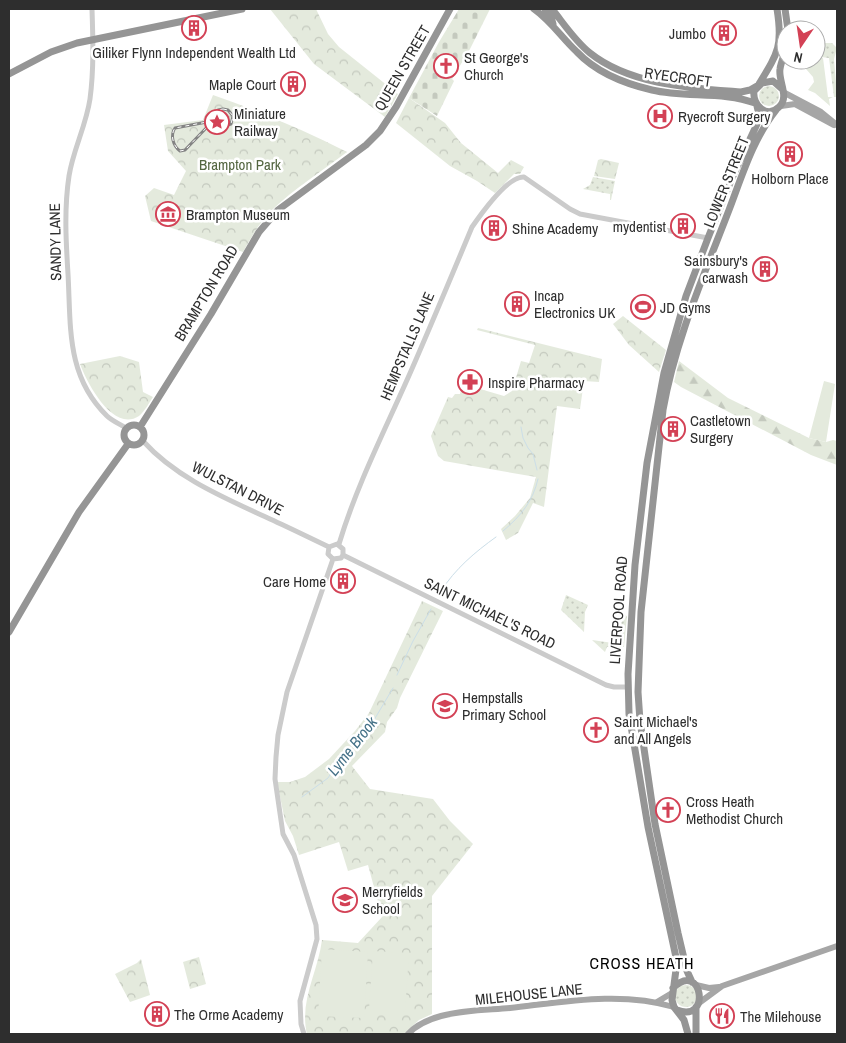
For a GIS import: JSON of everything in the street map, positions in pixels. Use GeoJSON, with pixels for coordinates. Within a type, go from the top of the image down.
{"type":"FeatureCollection","features":[{"type":"Feature","properties":{"kind":"highway"},"geometry":{"type":"LineString","coordinates":[[9,74],[51,52],[93,38],[242,9]]}},
{"type":"Feature","properties":{"kind":"highway","name":"QUEEN STREET"},"geometry":{"type":"LineString","coordinates":[[380,130],[394,111],[452,9]]}},
{"type":"Feature","properties":{"kind":"highway","name":"RYECROFT"},"geometry":{"type":"LineString","coordinates":[[534,9],[553,25],[576,52],[587,62],[599,69],[639,86],[664,92],[734,98],[756,104]]}},
{"type":"Feature","properties":{"kind":"highway"},"geometry":{"type":"LineString","coordinates":[[544,9],[551,17],[553,25]]}},
{"type":"Feature","properties":{"kind":"highway","name":"RYECROFT"},"geometry":{"type":"LineString","coordinates":[[552,9],[586,50],[613,66],[658,83],[741,92],[750,90],[758,85]]}},
{"type":"Feature","properties":{"kind":"highway"},"geometry":{"type":"LineString","coordinates":[[777,9],[780,28],[779,46],[774,62],[754,94],[756,104],[767,111],[778,108],[784,98],[780,70]]}},
{"type":"Feature","properties":{"kind":"highway","name":"RYECROFT"},"geometry":{"type":"LineString","coordinates":[[724,90],[752,85],[765,74]]}},
{"type":"Feature","properties":{"kind":"highway"},"geometry":{"type":"LineString","coordinates":[[758,85],[770,81],[776,83],[783,90]]}},
{"type":"Feature","properties":{"kind":"highway","name":"LOWER STREET"},"geometry":{"type":"LineString","coordinates":[[713,237],[732,178],[757,124],[756,104]]}},
{"type":"Feature","properties":{"kind":"highway","name":"LOWER STREET"},"geometry":{"type":"LineString","coordinates":[[713,237],[752,152],[769,119],[778,108]]}},
{"type":"Feature","properties":{"kind":"highway","name":"BRAMPTON ROAD"},"geometry":{"type":"LineString","coordinates":[[140,427],[211,314],[259,232],[278,210],[366,145],[380,130]]}},
{"type":"Feature","properties":{"kind":"highway","name":"LIVERPOOL ROAD"},"geometry":{"type":"LineString","coordinates":[[672,990],[677,962],[648,827],[629,714],[633,689],[634,656],[639,640],[667,375],[690,286],[698,265],[703,259],[713,237]]}},
{"type":"Feature","properties":{"kind":"highway","name":"LIVERPOOL ROAD"},"geometry":{"type":"LineString","coordinates":[[672,355],[699,289],[713,237]]}},
{"type":"Feature","properties":{"kind":"highway"},"geometry":{"type":"LineString","coordinates":[[690,286],[699,289]]}},
{"type":"Feature","properties":{"kind":"highway","name":"LIVERPOOL ROAD"},"geometry":{"type":"LineString","coordinates":[[667,375],[658,394],[642,494],[635,565],[633,689],[640,721],[655,824],[687,971],[694,983]]}},
{"type":"Feature","properties":{"kind":"highway"},"geometry":{"type":"LineString","coordinates":[[131,425],[140,427],[144,435],[143,441],[137,445],[128,444],[124,438],[126,428],[131,425]]}},
{"type":"Feature","properties":{"kind":"highway"},"geometry":{"type":"LineString","coordinates":[[9,632],[79,512],[128,444]]}},
{"type":"Feature","properties":{"kind":"highway"},"geometry":{"type":"LineString","coordinates":[[642,494],[654,498]]}},
{"type":"Feature","properties":{"kind":"highway"},"geometry":{"type":"LineString","coordinates":[[688,1034],[684,1020],[675,1008],[672,990],[680,982],[684,981],[694,983],[700,993],[696,1034]]}},
{"type":"Feature","properties":{"kind":"highway"},"geometry":{"type":"LineString","coordinates":[[675,1008],[686,1012],[698,1005]]}},
{"type":"Feature","properties":{"kind":"main road"},"geometry":{"type":"LineString","coordinates":[[783,90],[821,112],[837,126]]}},
{"type":"Feature","properties":{"kind":"main road"},"geometry":{"type":"LineString","coordinates":[[778,108],[792,104],[799,106],[837,126]]}},
{"type":"Feature","properties":{"kind":"main road"},"geometry":{"type":"LineString","coordinates":[[694,983],[709,988],[722,986],[837,946]]}},
{"type":"Feature","properties":{"kind":"main road"},"geometry":{"type":"LineString","coordinates":[[698,1005],[722,986]]}},
{"type":"Feature","properties":{"kind":"main road"},"geometry":{"type":"LineString","coordinates":[[657,1002],[672,990]]}},
{"type":"Feature","properties":{"kind":"main road","name":"MILEHOUSE LANE"},"geometry":{"type":"LineString","coordinates":[[408,1034],[426,1022],[441,1016],[590,1000],[621,999],[657,1002],[675,1008]]}},
{"type":"Feature","properties":{"kind":"street","name":"SANDY LANE"},"geometry":{"type":"LineString","coordinates":[[92,9],[93,65],[89,102],[69,174],[66,197],[70,335],[77,369],[88,391],[108,417],[126,428]]}},
{"type":"Feature","properties":{"kind":"street","name":"HEMPSTALLS LANE"},"geometry":{"type":"LineString","coordinates":[[339,544],[347,518],[472,227],[484,209],[515,179],[524,177],[580,214],[713,237]]}},
{"type":"Feature","properties":{"kind":"street","name":"WULSTAN DRIVE"},"geometry":{"type":"LineString","coordinates":[[143,441],[168,463],[196,482],[329,547]]}},
{"type":"Feature","properties":{"kind":"street"},"geometry":{"type":"LineString","coordinates":[[339,544],[343,549],[343,554],[338,559],[332,559],[328,554],[329,547],[339,544]]}},
{"type":"Feature","properties":{"kind":"street","name":"SAINT MICHAEL'S ROAD"},"geometry":{"type":"LineString","coordinates":[[343,554],[606,685],[633,689]]}},
{"type":"Feature","properties":{"kind":"street"},"geometry":{"type":"LineString","coordinates":[[304,1034],[301,1024],[300,1001],[317,939],[316,925],[294,854],[283,834],[275,779],[278,735],[287,692],[332,559]]}},
{"type":"Feature","properties":{"kind":"green space"},"geometry":{"type":"Polygon","coordinates":[[[270,9],[316,9],[328,34],[339,47],[398,94],[385,117],[314,64],[270,9]]]}},
{"type":"Feature","properties":{"kind":"green space"},"geometry":{"type":"Polygon","coordinates":[[[459,9],[490,9],[470,49],[452,79],[454,81],[437,116],[409,98],[459,9]]]}},
{"type":"Feature","properties":{"kind":"green space"},"geometry":{"type":"Polygon","coordinates":[[[826,43],[832,43],[837,48],[834,59],[836,97],[834,97],[829,58],[826,58],[826,43]]]}},
{"type":"Feature","properties":{"kind":"green space"},"geometry":{"type":"Polygon","coordinates":[[[807,70],[825,70],[828,97],[833,97],[829,99],[830,106],[815,93],[808,90],[814,82],[813,77],[807,70]]]}},
{"type":"Feature","properties":{"kind":"green space"},"geometry":{"type":"Polygon","coordinates":[[[769,86],[776,89],[779,96],[776,103],[769,106],[762,103],[759,96],[762,89],[769,86]]]}},
{"type":"Feature","properties":{"kind":"green space","name":"Brampton Park"},"geometry":{"type":"Polygon","coordinates":[[[213,95],[281,121],[347,152],[299,187],[272,210],[256,230],[243,252],[151,221],[145,196],[154,188],[174,195],[186,171],[168,151],[164,125],[203,120],[213,95]]]}},
{"type":"Feature","properties":{"kind":"green space"},"geometry":{"type":"Polygon","coordinates":[[[409,98],[445,123],[461,143],[498,173],[511,160],[524,167],[520,174],[514,174],[495,193],[450,166],[396,123],[409,98]]]}},
{"type":"Feature","properties":{"kind":"green space"},"geometry":{"type":"Polygon","coordinates":[[[598,160],[619,163],[615,179],[594,176],[598,160]]]}},
{"type":"Feature","properties":{"kind":"green space"},"geometry":{"type":"Polygon","coordinates":[[[593,177],[615,181],[611,200],[610,194],[583,189],[590,185],[593,177]]]}},
{"type":"Feature","properties":{"kind":"green space"},"geometry":{"type":"Polygon","coordinates":[[[623,316],[666,350],[659,372],[629,345],[613,324],[623,316]]]}},
{"type":"Feature","properties":{"kind":"green space"},"geometry":{"type":"Polygon","coordinates":[[[478,328],[602,359],[599,382],[584,381],[580,409],[557,406],[544,507],[533,503],[518,533],[506,540],[501,529],[530,498],[536,477],[444,461],[438,456],[431,436],[448,397],[452,398],[455,394],[460,394],[463,384],[504,396],[512,391],[521,361],[529,363],[535,345],[477,330],[478,328]]]}},
{"type":"Feature","properties":{"kind":"green space"},"geometry":{"type":"Polygon","coordinates":[[[120,356],[139,362],[143,392],[153,397],[139,416],[129,419],[120,418],[102,403],[80,364],[120,356]]]}},
{"type":"Feature","properties":{"kind":"green space"},"geometry":{"type":"Polygon","coordinates":[[[679,361],[728,398],[809,438],[826,442],[837,441],[837,465],[811,455],[681,387],[674,382],[679,361]]]}},
{"type":"Feature","properties":{"kind":"green space"},"geometry":{"type":"Polygon","coordinates":[[[824,381],[835,384],[826,442],[809,438],[824,381]]]}},
{"type":"Feature","properties":{"kind":"green space"},"geometry":{"type":"Polygon","coordinates":[[[566,595],[588,605],[585,612],[584,632],[561,610],[566,595]]]}},
{"type":"Feature","properties":{"kind":"green space"},"geometry":{"type":"Polygon","coordinates":[[[422,601],[443,611],[400,698],[397,708],[387,722],[385,732],[352,766],[370,789],[433,799],[450,821],[473,844],[432,896],[432,1014],[419,1020],[404,1034],[307,1034],[305,1010],[322,940],[358,943],[382,917],[368,865],[348,871],[339,842],[299,855],[293,836],[285,821],[277,782],[290,782],[305,777],[329,759],[355,731],[369,713],[422,601]]]}},
{"type":"Feature","properties":{"kind":"green space"},"geometry":{"type":"Polygon","coordinates":[[[622,614],[627,616],[624,647],[607,647],[605,652],[592,640],[620,644],[622,614]]]}},
{"type":"Feature","properties":{"kind":"green space"},"geometry":{"type":"Polygon","coordinates":[[[322,949],[368,952],[364,1018],[318,1016],[322,949]]]}},
{"type":"Feature","properties":{"kind":"green space"},"geometry":{"type":"Polygon","coordinates":[[[373,951],[409,953],[405,1012],[369,1010],[373,951]]]}},
{"type":"Feature","properties":{"kind":"green space"},"geometry":{"type":"Polygon","coordinates":[[[199,957],[206,984],[190,989],[183,962],[199,957]]]}},
{"type":"Feature","properties":{"kind":"green space"},"geometry":{"type":"Polygon","coordinates":[[[141,959],[150,995],[130,1002],[115,974],[141,959]]]}},
{"type":"Feature","properties":{"kind":"green space"},"geometry":{"type":"Polygon","coordinates":[[[686,985],[694,988],[697,996],[694,1004],[686,1007],[678,1004],[675,996],[678,988],[686,985]]]}},
{"type":"Feature","properties":{"kind":"waterway"},"geometry":{"type":"LineString","coordinates":[[521,427],[523,438],[533,454],[537,470]]}},
{"type":"Feature","properties":{"kind":"waterway","name":"Lyme Brook"},"geometry":{"type":"LineString","coordinates":[[503,531],[525,508],[533,494],[538,479]]}},
{"type":"Feature","properties":{"kind":"waterway"},"geometry":{"type":"LineString","coordinates":[[441,591],[466,561],[496,537]]}},
{"type":"Feature","properties":{"kind":"waterway","name":"Lyme Brook"},"geometry":{"type":"LineString","coordinates":[[397,675],[431,609]]}},
{"type":"Feature","properties":{"kind":"waterway","name":"Lyme Brook"},"geometry":{"type":"LineString","coordinates":[[302,797],[328,778],[340,758],[374,720],[393,688]]}},
{"type":"Feature","properties":{"kind":"railway"},"geometry":{"type":"LineString","coordinates":[[223,109],[228,110],[233,116],[231,124],[224,126],[210,124],[185,150],[180,151],[178,149],[173,137],[175,128],[207,122],[218,110],[223,109]]}},
{"type":"Feature","properties":{"kind":"place","name":"Giliker Flynn Independent Wealth Ltd"},"geometry":{"type":"Point","coordinates":[194,28]}},
{"type":"Feature","properties":{"kind":"place","name":"Jumbo"},"geometry":{"type":"Point","coordinates":[724,33]}},
{"type":"Feature","properties":{"kind":"place","name":"St George's Church"},"geometry":{"type":"Point","coordinates":[446,66]}},
{"type":"Feature","properties":{"kind":"place","name":"Maple Court"},"geometry":{"type":"Point","coordinates":[293,84]}},
{"type":"Feature","properties":{"kind":"place","name":"Ryecroft Surgery"},"geometry":{"type":"Point","coordinates":[660,116]}},
{"type":"Feature","properties":{"kind":"place","name":"Miniature Railway"},"geometry":{"type":"Point","coordinates":[217,122]}},
{"type":"Feature","properties":{"kind":"place","name":"Holborn Place"},"geometry":{"type":"Point","coordinates":[790,154]}},
{"type":"Feature","properties":{"kind":"place","name":"Brampton Museum"},"geometry":{"type":"Point","coordinates":[168,214]}},
{"type":"Feature","properties":{"kind":"place","name":"mydentist"},"geometry":{"type":"Point","coordinates":[683,226]}},
{"type":"Feature","properties":{"kind":"place","name":"Shine Academy"},"geometry":{"type":"Point","coordinates":[494,228]}},
{"type":"Feature","properties":{"kind":"place","name":"Sainsbury's carwash"},"geometry":{"type":"Point","coordinates":[765,269]}},
{"type":"Feature","properties":{"kind":"place","name":"Incap Electronics UK"},"geometry":{"type":"Point","coordinates":[517,304]}},
{"type":"Feature","properties":{"kind":"place","name":"JD Gyms"},"geometry":{"type":"Point","coordinates":[643,307]}},
{"type":"Feature","properties":{"kind":"place","name":"Inspire Pharmacy"},"geometry":{"type":"Point","coordinates":[470,382]}},
{"type":"Feature","properties":{"kind":"place","name":"Castletown Surgery"},"geometry":{"type":"Point","coordinates":[673,429]}},
{"type":"Feature","properties":{"kind":"place","name":"Care Home"},"geometry":{"type":"Point","coordinates":[343,581]}},
{"type":"Feature","properties":{"kind":"place","name":"Hempstalls Primary School"},"geometry":{"type":"Point","coordinates":[445,706]}},
{"type":"Feature","properties":{"kind":"place","name":"Saint Michael's and All Angels"},"geometry":{"type":"Point","coordinates":[596,730]}},
{"type":"Feature","properties":{"kind":"place","name":"Cross Heath Methodist Church"},"geometry":{"type":"Point","coordinates":[668,810]}},
{"type":"Feature","properties":{"kind":"place","name":"Merryfields School"},"geometry":{"type":"Point","coordinates":[345,900]}},
{"type":"Feature","properties":{"kind":"place","name":"The Orme Academy"},"geometry":{"type":"Point","coordinates":[157,1014]}},
{"type":"Feature","properties":{"kind":"place","name":"The Milehouse"},"geometry":{"type":"Point","coordinates":[722,1016]}},
{"type":"Feature","properties":{"kind":"district","name":"CROSS HEATH"},"geometry":{"type":"Point","coordinates":[642,963]}}]}
